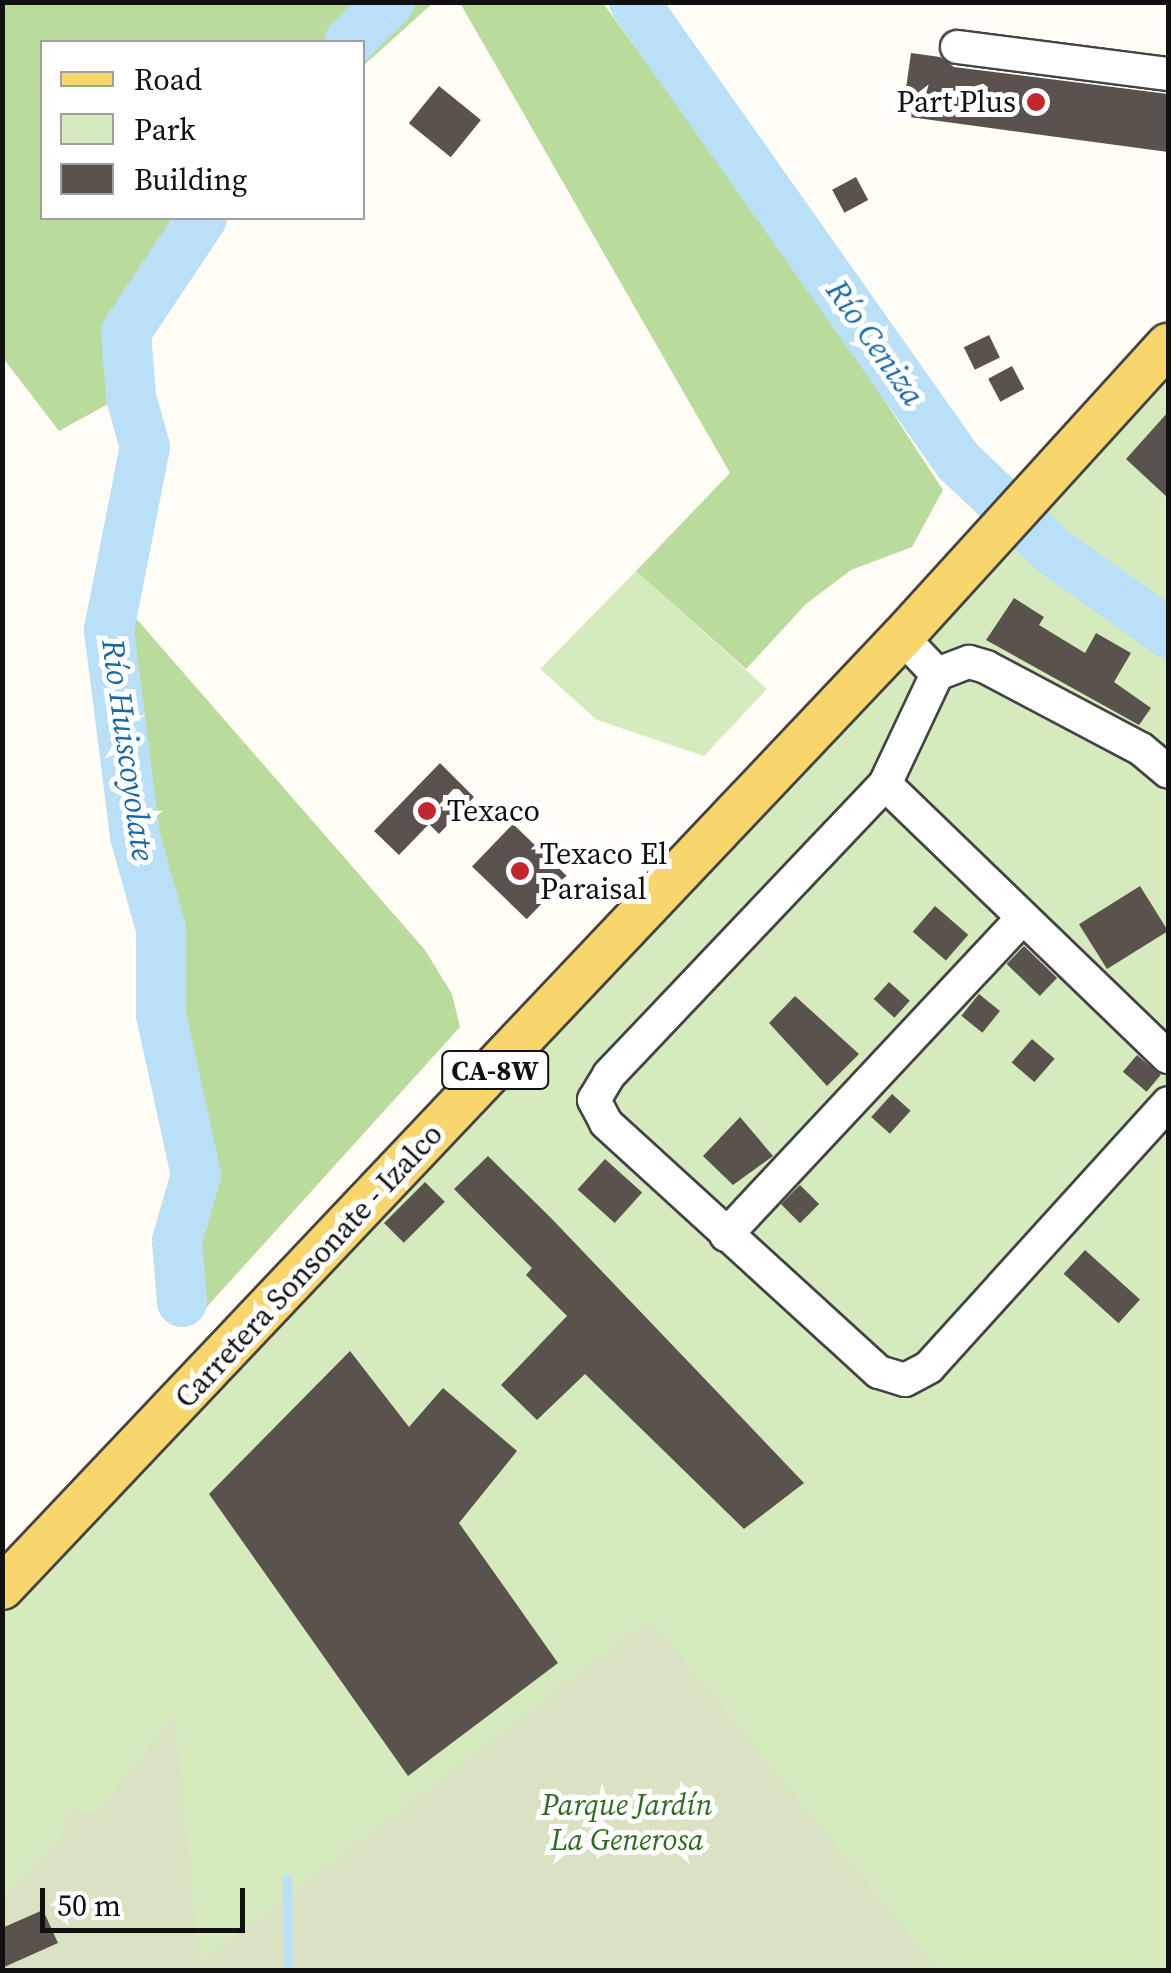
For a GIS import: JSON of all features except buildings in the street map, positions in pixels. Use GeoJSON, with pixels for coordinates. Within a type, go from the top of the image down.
{"type":"FeatureCollection","features":[{"type":"Feature","properties":{"kind":"main road","name":"Carretera Sonsonate - Izalco"},"geometry":{"type":"LineString","coordinates":[[2,1588],[902,637],[1078,444],[1164,360]]}},
{"type":"Feature","properties":{"kind":"street"},"geometry":{"type":"LineString","coordinates":[[957,47],[1168,74]]}},
{"type":"Feature","properties":{"kind":"street"},"geometry":{"type":"LineString","coordinates":[[902,637],[937,674]]}},
{"type":"Feature","properties":{"kind":"street"},"geometry":{"type":"LineString","coordinates":[[1168,772],[1140,749],[986,667],[970,662],[937,674],[885,784],[609,1075],[594,1100],[606,1124],[878,1372],[905,1380],[929,1367],[1168,1103]]}},
{"type":"Feature","properties":{"kind":"street"},"geometry":{"type":"LineString","coordinates":[[885,784],[1021,920],[1168,1057]]}},
{"type":"Feature","properties":{"kind":"street"},"geometry":{"type":"LineString","coordinates":[[726,1234],[1021,920]]}},
{"type":"Feature","properties":{"kind":"green space"},"geometry":{"type":"Polygon","coordinates":[[[3,2],[433,3],[365,64],[365,40],[40,40],[40,220],[224,220],[142,334],[148,382],[59,431],[3,358],[3,2]]]}},
{"type":"Feature","properties":{"kind":"green space"},"geometry":{"type":"Polygon","coordinates":[[[460,3],[603,3],[813,291],[943,490],[912,547],[851,570],[806,604],[746,669],[636,571],[730,473],[460,3]]]}},
{"type":"Feature","properties":{"kind":"green space"},"geometry":{"type":"Polygon","coordinates":[[[1168,317],[1168,1970],[3,1970],[2,1576],[1168,317]]]}},
{"type":"Feature","properties":{"kind":"green space"},"geometry":{"type":"Polygon","coordinates":[[[636,571],[767,689],[704,756],[597,720],[540,669],[636,571]]]}},
{"type":"Feature","properties":{"kind":"green space"},"geometry":{"type":"Polygon","coordinates":[[[127,608],[425,950],[452,994],[460,1027],[205,1309],[188,1239],[208,1172],[166,1016],[166,928],[139,838],[127,608]]]}},
{"type":"Feature","properties":{"kind":"green space","name":"Parque Jardín La Generosa"},"geometry":{"type":"Polygon","coordinates":[[[650,1618],[939,1970],[3,1970],[2,1897],[62,1835],[69,1809],[95,1814],[175,1714],[200,1963],[650,1618]]]}},
{"type":"Feature","properties":{"kind":"waterway","name":"Río Huiscoyolate"},"geometry":{"type":"LineString","coordinates":[[351,40],[390,2]]}},
{"type":"Feature","properties":{"kind":"waterway","name":"Río Ceniza"},"geometry":{"type":"LineString","coordinates":[[634,2],[958,461],[1053,551],[1168,633]]}},
{"type":"Feature","properties":{"kind":"waterway","name":"Río Huiscoyolate"},"geometry":{"type":"LineString","coordinates":[[182,1302],[177,1241],[196,1175],[161,1015],[161,929],[135,836],[109,630],[145,447],[131,397],[126,332],[201,220]]}},
{"type":"Feature","properties":{"kind":"waterway","name":"Río Huiscoyolate"},"geometry":{"type":"LineString","coordinates":[[287,1878],[288,1970]]}},
{"type":"Feature","properties":{"kind":"place","name":"Part Plus"},"geometry":{"type":"Point","coordinates":[1036,102]}},
{"type":"Feature","properties":{"kind":"place","name":"Texaco"},"geometry":{"type":"Point","coordinates":[427,811]}},
{"type":"Feature","properties":{"kind":"place","name":"Texaco El Paraisal"},"geometry":{"type":"Point","coordinates":[520,871]}}]}
